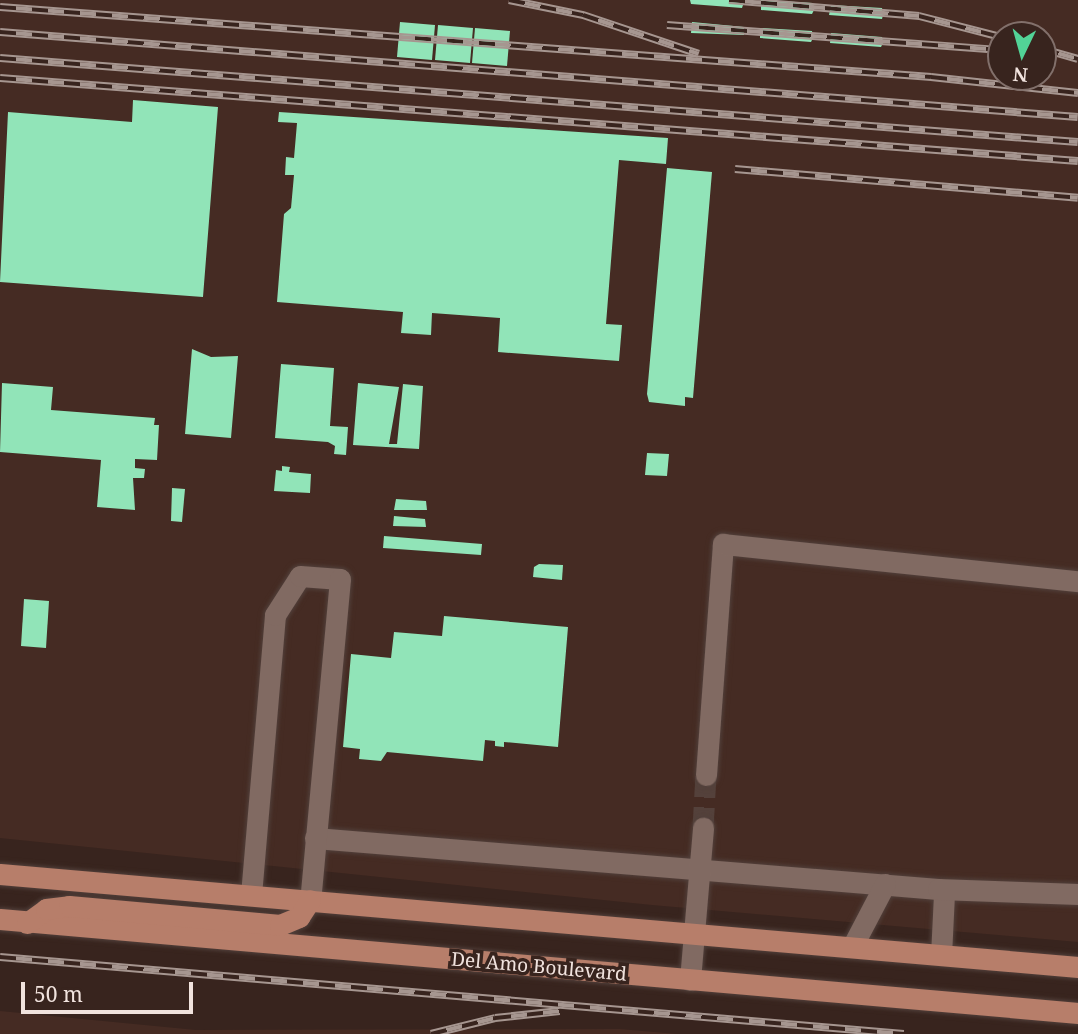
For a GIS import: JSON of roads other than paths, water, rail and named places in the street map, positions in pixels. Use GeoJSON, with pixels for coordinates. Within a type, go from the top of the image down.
{"type":"FeatureCollection","features":[{"type":"Feature","properties":{"kind":"main road"},"geometry":{"type":"LineString","coordinates":[[0,874],[1078,967]]}},
{"type":"Feature","properties":{"kind":"main road"},"geometry":{"type":"LineString","coordinates":[[27,923],[46,909],[68,906],[280,925],[299,917],[310,900]]}},
{"type":"Feature","properties":{"kind":"main road","name":"Del Amo Boulevard"},"geometry":{"type":"LineString","coordinates":[[0,919],[1078,1013]]}},
{"type":"Feature","properties":{"kind":"lane"},"geometry":{"type":"LineString","coordinates":[[706,775],[723,544],[1078,581]]}},
{"type":"Feature","properties":{"kind":"lane"},"geometry":{"type":"LineString","coordinates":[[251,895],[275,615],[300,576],[340,579],[310,900]]}},
{"type":"Feature","properties":{"kind":"lane"},"geometry":{"type":"LineString","coordinates":[[690,980],[697,877],[702,871],[703,828]]}},
{"type":"Feature","properties":{"kind":"lane"},"geometry":{"type":"LineString","coordinates":[[315,838],[938,889],[1078,894]]}},
{"type":"Feature","properties":{"kind":"lane"},"geometry":{"type":"LineString","coordinates":[[852,947],[885,884]]}},
{"type":"Feature","properties":{"kind":"lane"},"geometry":{"type":"LineString","coordinates":[[938,889],[944,894],[941,955]]}},
{"type":"Feature","properties":{"kind":"tunnel"},"geometry":{"type":"LineString","coordinates":[[703,828],[706,775]]}},
{"type":"Feature","properties":{"kind":"railway"},"geometry":{"type":"LineString","coordinates":[[509,0],[583,15],[699,54]]}},
{"type":"Feature","properties":{"kind":"railway"},"geometry":{"type":"LineString","coordinates":[[729,0],[919,16],[987,33]]}},
{"type":"Feature","properties":{"kind":"railway"},"geometry":{"type":"LineString","coordinates":[[0,7],[931,77],[1078,93]]}},
{"type":"Feature","properties":{"kind":"railway"},"geometry":{"type":"LineString","coordinates":[[667,25],[987,49]]}},
{"type":"Feature","properties":{"kind":"railway"},"geometry":{"type":"LineString","coordinates":[[0,32],[1078,117]]}},
{"type":"Feature","properties":{"kind":"railway"},"geometry":{"type":"LineString","coordinates":[[1057,53],[1078,59]]}},
{"type":"Feature","properties":{"kind":"railway"},"geometry":{"type":"LineString","coordinates":[[0,58],[1078,142]]}},
{"type":"Feature","properties":{"kind":"railway"},"geometry":{"type":"LineString","coordinates":[[0,78],[1078,161]]}},
{"type":"Feature","properties":{"kind":"railway"},"geometry":{"type":"LineString","coordinates":[[735,169],[1078,198]]}},
{"type":"Feature","properties":{"kind":"railway"},"geometry":{"type":"LineString","coordinates":[[0,957],[904,1034]]}},
{"type":"Feature","properties":{"kind":"railway"},"geometry":{"type":"LineString","coordinates":[[431,1034],[495,1018],[560,1011]]}}]}
